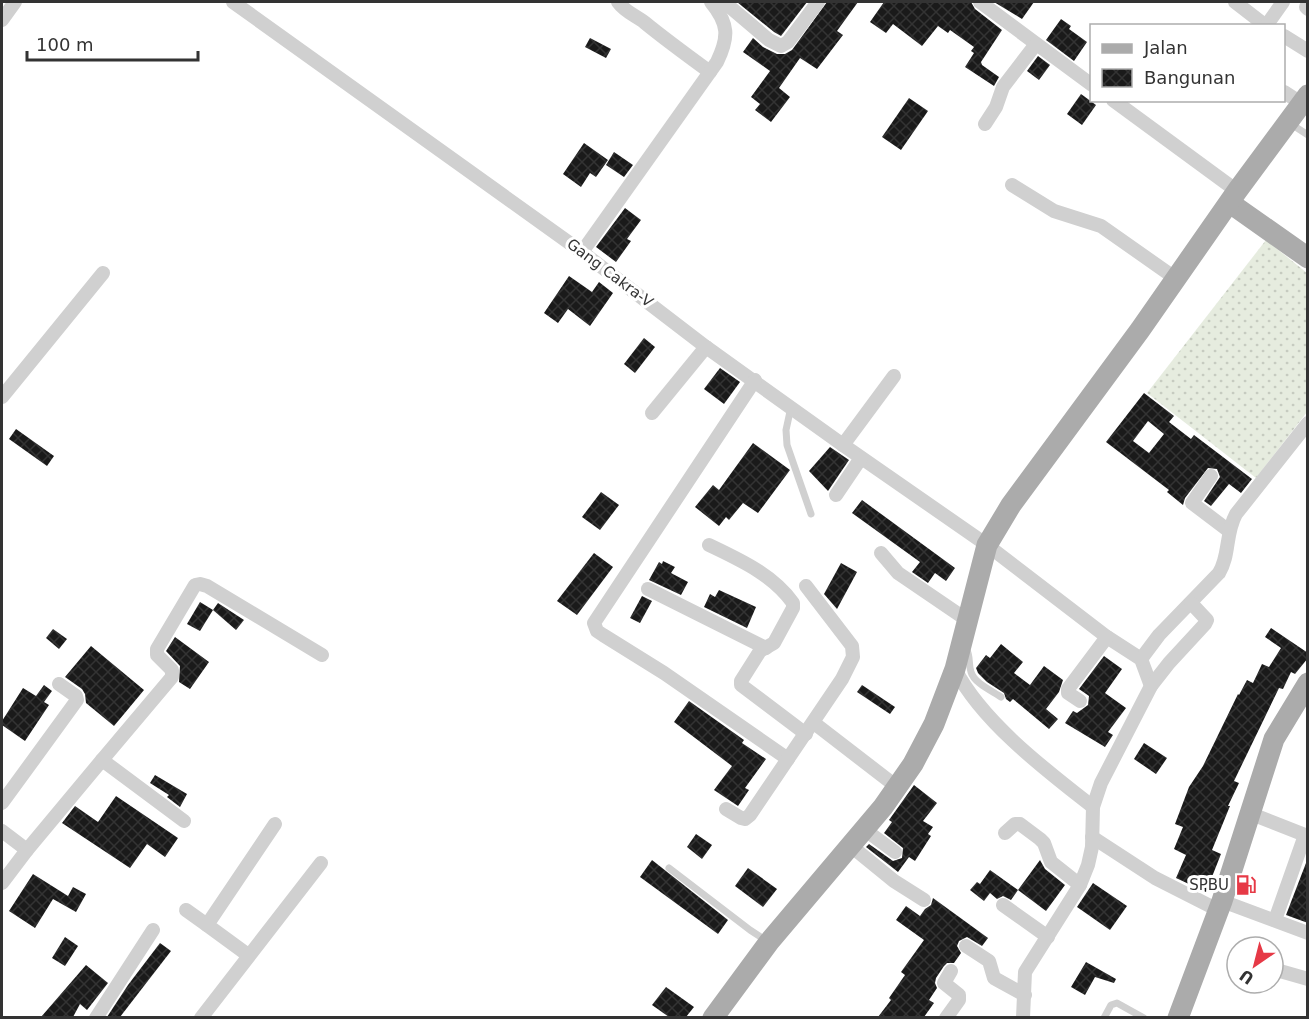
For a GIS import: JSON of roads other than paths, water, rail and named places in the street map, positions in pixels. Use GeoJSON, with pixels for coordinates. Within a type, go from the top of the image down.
{"type":"FeatureCollection","features":[{"type":"Feature","properties":{"kind":"main road"},"geometry":{"type":"LineString","coordinates":[[713,1017],[769,942],[851,846],[897,787],[922,749],[934,724],[963,644],[987,545],[1011,505],[1140,330],[1233,197],[1302,129],[1297,97]]}},
{"type":"Feature","properties":{"kind":"main road"},"geometry":{"type":"LineString","coordinates":[[1233,197],[1308,258]]}},
{"type":"Feature","properties":{"kind":"main road"},"geometry":{"type":"LineString","coordinates":[[1178,1017],[1220,906],[1274,739],[1308,683]]}},
{"type":"Feature","properties":{"kind":"street"},"geometry":{"type":"LineString","coordinates":[[2,20],[15,2]]}},
{"type":"Feature","properties":{"kind":"street","name":"Gang Cakra-V"},"geometry":{"type":"LineString","coordinates":[[232,2],[468,169],[582,252],[706,347],[987,545],[1107,637],[1141,659]]}},
{"type":"Feature","properties":{"kind":"street"},"geometry":{"type":"LineString","coordinates":[[618,2],[622,9],[638,18],[710,72]]}},
{"type":"Feature","properties":{"kind":"street"},"geometry":{"type":"LineString","coordinates":[[582,252],[710,72],[724,47],[727,31],[721,14],[711,2]]}},
{"type":"Feature","properties":{"kind":"street"},"geometry":{"type":"LineString","coordinates":[[724,2],[769,40],[782,46],[788,42],[818,2]]}},
{"type":"Feature","properties":{"kind":"street"},"geometry":{"type":"LineString","coordinates":[[980,2],[1090,84]]}},
{"type":"Feature","properties":{"kind":"street"},"geometry":{"type":"LineString","coordinates":[[1235,2],[1263,24]]}},
{"type":"Feature","properties":{"kind":"street"},"geometry":{"type":"LineString","coordinates":[[1267,24],[1283,2]]}},
{"type":"Feature","properties":{"kind":"street"},"geometry":{"type":"LineString","coordinates":[[1285,37],[1308,51]]}},
{"type":"Feature","properties":{"kind":"street"},"geometry":{"type":"LineString","coordinates":[[985,124],[996,107],[1003,87],[1036,44]]}},
{"type":"Feature","properties":{"kind":"street"},"geometry":{"type":"LineString","coordinates":[[1115,102],[1233,197]]}},
{"type":"Feature","properties":{"kind":"street"},"geometry":{"type":"LineString","coordinates":[[1012,185],[1054,211],[1101,226],[1175,278]]}},
{"type":"Feature","properties":{"kind":"street"},"geometry":{"type":"LineString","coordinates":[[2,395],[103,273]]}},
{"type":"Feature","properties":{"kind":"street"},"geometry":{"type":"LineString","coordinates":[[652,413],[706,347]]}},
{"type":"Feature","properties":{"kind":"street"},"geometry":{"type":"LineString","coordinates":[[843,445],[894,376]]}},
{"type":"Feature","properties":{"kind":"street"},"geometry":{"type":"LineString","coordinates":[[755,380],[594,623],[597,631],[664,673],[788,759]]}},
{"type":"Feature","properties":{"kind":"street"},"geometry":{"type":"LineString","coordinates":[[1151,686],[1141,659],[1159,635],[1224,566],[1228,531],[1236,514],[1308,423]]}},
{"type":"Feature","properties":{"kind":"street"},"geometry":{"type":"LineString","coordinates":[[836,495],[861,458]]}},
{"type":"Feature","properties":{"kind":"street"},"geometry":{"type":"LineString","coordinates":[[1211,476],[1192,503],[1228,531]]}},
{"type":"Feature","properties":{"kind":"street"},"geometry":{"type":"LineString","coordinates":[[709,545],[763,574],[793,603],[793,608],[774,643],[760,651],[741,681],[741,685],[897,787]]}},
{"type":"Feature","properties":{"kind":"street"},"geometry":{"type":"LineString","coordinates":[[881,553],[898,573],[967,620]]}},
{"type":"Feature","properties":{"kind":"street"},"geometry":{"type":"LineString","coordinates":[[2,883],[172,677],[172,670],[157,655],[158,649],[195,585],[207,586],[322,655]]}},
{"type":"Feature","properties":{"kind":"street"},"geometry":{"type":"LineString","coordinates":[[726,809],[741,819],[746,819],[810,728],[854,657],[852,646],[806,586]]}},
{"type":"Feature","properties":{"kind":"street"},"geometry":{"type":"LineString","coordinates":[[648,589],[766,648]]}},
{"type":"Feature","properties":{"kind":"street"},"geometry":{"type":"LineString","coordinates":[[1023,1017],[1025,972],[1080,885],[1088,865],[1092,847],[1093,807],[1101,783],[1151,686],[1207,620],[1191,603]]}},
{"type":"Feature","properties":{"kind":"street"},"geometry":{"type":"LineString","coordinates":[[1080,701],[1068,693],[1068,689],[1107,637]]}},
{"type":"Feature","properties":{"kind":"street"},"geometry":{"type":"LineString","coordinates":[[955,669],[968,691],[1029,755],[1093,807]]}},
{"type":"Feature","properties":{"kind":"street"},"geometry":{"type":"LineString","coordinates":[[2,803],[77,700],[59,684]]}},
{"type":"Feature","properties":{"kind":"street"},"geometry":{"type":"LineString","coordinates":[[102,760],[184,821]]}},
{"type":"Feature","properties":{"kind":"street"},"geometry":{"type":"LineString","coordinates":[[1249,813],[1306,836],[1275,920]]}},
{"type":"Feature","properties":{"kind":"street"},"geometry":{"type":"LineString","coordinates":[[207,925],[275,824]]}},
{"type":"Feature","properties":{"kind":"street"},"geometry":{"type":"LineString","coordinates":[[1005,833],[1015,824],[1020,825],[1044,843],[1055,866],[1080,885]]}},
{"type":"Feature","properties":{"kind":"street"},"geometry":{"type":"LineString","coordinates":[[864,829],[895,852]]}},
{"type":"Feature","properties":{"kind":"street"},"geometry":{"type":"LineString","coordinates":[[2,831],[27,850]]}},
{"type":"Feature","properties":{"kind":"street"},"geometry":{"type":"LineString","coordinates":[[1092,837],[1155,878],[1220,906],[1275,920],[1308,933]]}},
{"type":"Feature","properties":{"kind":"street"},"geometry":{"type":"LineString","coordinates":[[851,846],[894,881],[924,900]]}},
{"type":"Feature","properties":{"kind":"street"},"geometry":{"type":"LineString","coordinates":[[201,1017],[321,863]]}},
{"type":"Feature","properties":{"kind":"street"},"geometry":{"type":"LineString","coordinates":[[1003,905],[1048,937]]}},
{"type":"Feature","properties":{"kind":"street"},"geometry":{"type":"LineString","coordinates":[[186,910],[248,955]]}},
{"type":"Feature","properties":{"kind":"street"},"geometry":{"type":"LineString","coordinates":[[96,1017],[153,930]]}},
{"type":"Feature","properties":{"kind":"street"},"geometry":{"type":"LineString","coordinates":[[966,945],[986,958],[994,978],[1024,995]]}},
{"type":"Feature","properties":{"kind":"street"},"geometry":{"type":"LineString","coordinates":[[946,1017],[959,1000],[959,995],[945,983],[951,971]]}},
{"type":"Feature","properties":{"kind":"street"},"geometry":{"type":"LineString","coordinates":[[1285,972],[1308,979]]}},
{"type":"Feature","properties":{"kind":"lane"},"geometry":{"type":"LineString","coordinates":[[791,407],[786,430],[787,445],[811,514]]}},
{"type":"Feature","properties":{"kind":"lane"},"geometry":{"type":"LineString","coordinates":[[963,644],[970,656],[972,675],[1001,697]]}},
{"type":"Feature","properties":{"kind":"lane"},"geometry":{"type":"LineString","coordinates":[[669,868],[769,942]]}},
{"type":"Feature","properties":{"kind":"lane"},"geometry":{"type":"LineString","coordinates":[[1104,1017],[1111,1005],[1117,1003],[1144,1017]]}},
{"type":"Feature","properties":{"kind":"place","name":"SPBU"},"geometry":{"type":"Point","coordinates":[1246,885]}}]}
